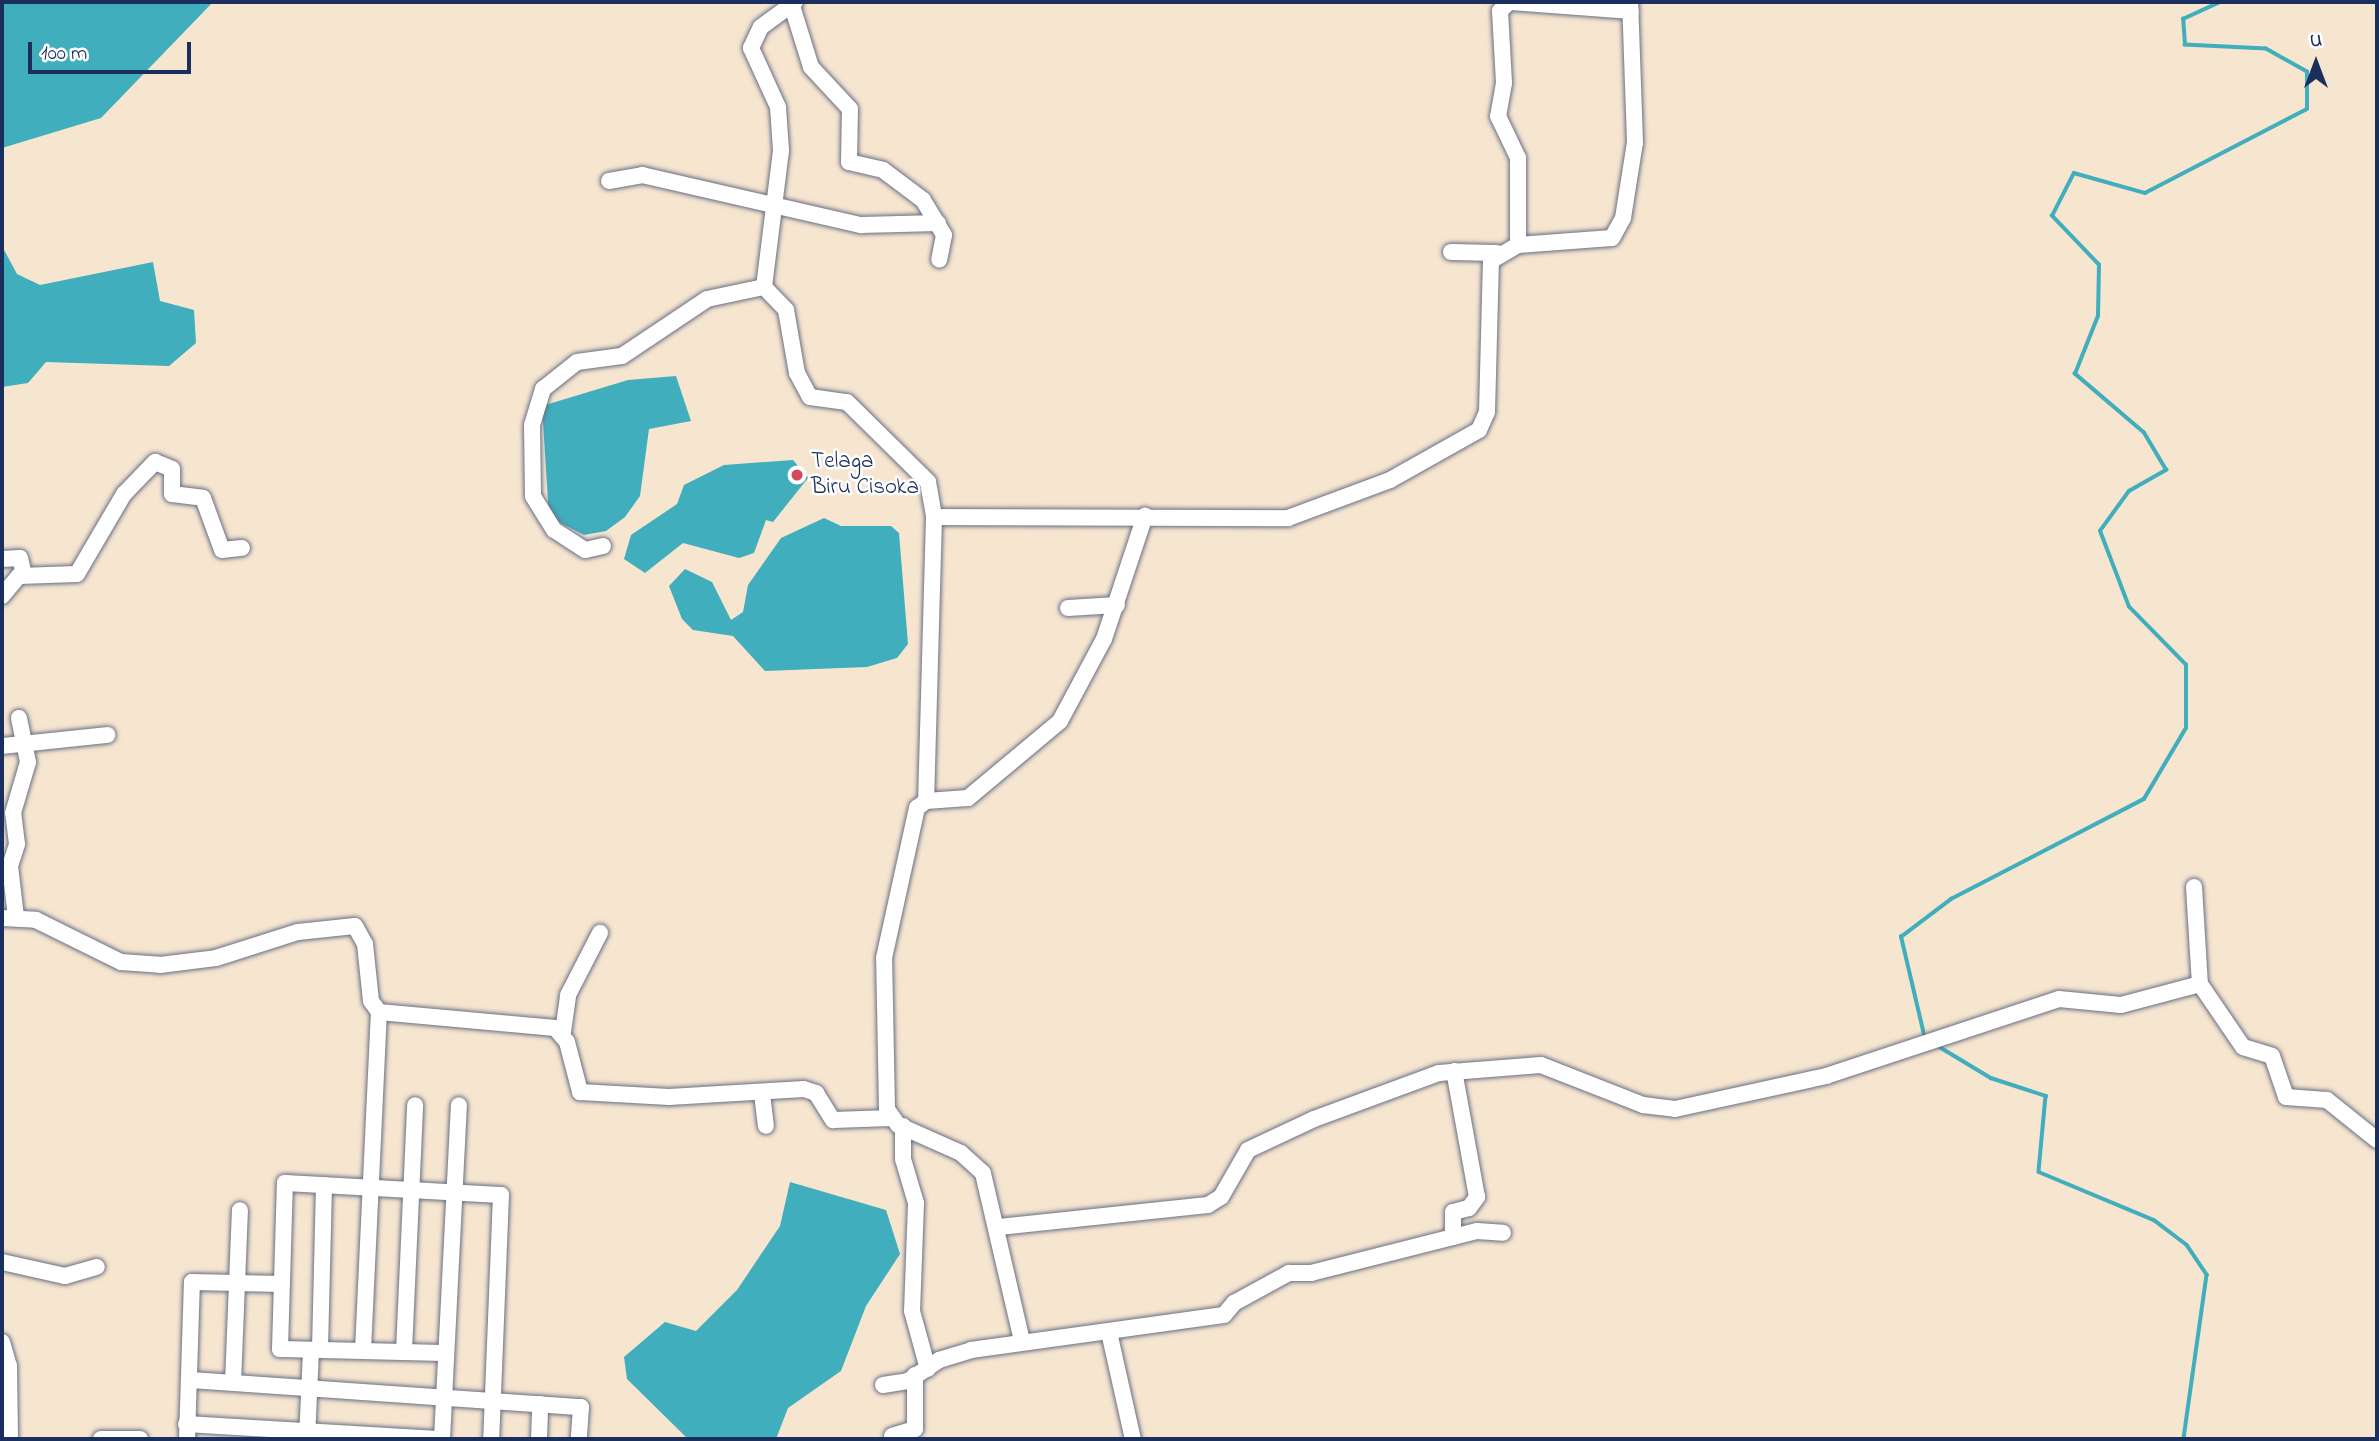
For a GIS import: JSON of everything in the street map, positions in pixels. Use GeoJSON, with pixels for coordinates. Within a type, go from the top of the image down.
{"type":"FeatureCollection","features":[{"type":"Feature","properties":{"kind":"street"},"geometry":{"type":"LineString","coordinates":[[1451,252],[1497,253],[1518,245],[1603,241],[1619,229],[1633,174],[1630,6],[1510,2],[1500,10],[1504,83],[1498,116],[1518,158],[1518,245]]}},
{"type":"Feature","properties":{"kind":"street"},"geometry":{"type":"LineString","coordinates":[[764,287],[774,201],[780,179],[778,107],[751,48],[761,27],[793,4],[811,67],[850,110],[850,165],[888,174],[923,200],[944,235],[939,260]]}},
{"type":"Feature","properties":{"kind":"street"},"geometry":{"type":"LineString","coordinates":[[609,181],[642,175],[774,201],[861,225],[938,223]]}},
{"type":"Feature","properties":{"kind":"street"},"geometry":{"type":"LineString","coordinates":[[934,517],[1298,516],[1390,480],[1479,430],[1487,412],[1486,278],[1497,253]]}},
{"type":"Feature","properties":{"kind":"street"},"geometry":{"type":"LineString","coordinates":[[764,287],[786,310],[804,389],[816,400],[847,402],[917,465],[928,482],[934,517],[926,801],[912,825],[884,958],[881,1048],[903,1159],[916,1203],[912,1311],[921,1372],[915,1429],[892,1436]]}},
{"type":"Feature","properties":{"kind":"street"},"geometry":{"type":"LineString","coordinates":[[603,545],[585,550],[554,530],[533,496],[532,425],[543,389],[577,362],[622,356],[707,299],[764,287]]}},
{"type":"Feature","properties":{"kind":"street"},"geometry":{"type":"LineString","coordinates":[[2,596],[24,575],[77,574],[124,494],[155,462],[172,469],[172,494],[203,498],[222,550],[242,548]]}},
{"type":"Feature","properties":{"kind":"street"},"geometry":{"type":"LineString","coordinates":[[926,801],[968,798],[1060,721],[1082,690],[1117,605],[1145,516]]}},
{"type":"Feature","properties":{"kind":"street"},"geometry":{"type":"LineString","coordinates":[[2,559],[20,558],[24,575]]}},
{"type":"Feature","properties":{"kind":"street"},"geometry":{"type":"LineString","coordinates":[[1068,608],[1117,605]]}},
{"type":"Feature","properties":{"kind":"street"},"geometry":{"type":"LineString","coordinates":[[19,718],[27,775],[17,794],[17,844],[12,865],[9,918],[36,920],[101,956],[160,965],[216,958],[298,932],[355,926],[365,944],[379,1012],[367,1187],[363,1350]]}},
{"type":"Feature","properties":{"kind":"street"},"geometry":{"type":"LineString","coordinates":[[2,746],[107,735]]}},
{"type":"Feature","properties":{"kind":"street"},"geometry":{"type":"LineString","coordinates":[[2194,887],[2200,984],[2243,1047],[2272,1056],[2286,1097],[2327,1100],[2377,1140]]}},
{"type":"Feature","properties":{"kind":"street"},"geometry":{"type":"LineString","coordinates":[[600,933],[568,995],[563,1032],[580,1093],[762,1094],[808,1089],[833,1120],[897,1122],[961,1153],[979,1168],[999,1227],[1021,1341]]}},
{"type":"Feature","properties":{"kind":"street"},"geometry":{"type":"LineString","coordinates":[[999,1227],[1215,1202],[1248,1150],[1396,1085],[1454,1071],[1541,1065],[1643,1104],[1675,1109],[1898,1054],[2059,999],[2121,1005],[2200,984]]}},
{"type":"Feature","properties":{"kind":"street"},"geometry":{"type":"LineString","coordinates":[[379,1012],[563,1032]]}},
{"type":"Feature","properties":{"kind":"street"},"geometry":{"type":"LineString","coordinates":[[1453,1237],[1453,1212],[1469,1208],[1477,1197],[1454,1071]]}},
{"type":"Feature","properties":{"kind":"street"},"geometry":{"type":"LineString","coordinates":[[762,1094],[766,1126]]}},
{"type":"Feature","properties":{"kind":"street"},"geometry":{"type":"LineString","coordinates":[[404,1351],[415,1105]]}},
{"type":"Feature","properties":{"kind":"street"},"geometry":{"type":"LineString","coordinates":[[282,1284],[192,1282],[191,1380],[186,1431],[442,1439],[459,1105]]}},
{"type":"Feature","properties":{"kind":"street"},"geometry":{"type":"LineString","coordinates":[[446,1353],[280,1349],[285,1183],[500,1195],[491,1439]]}},
{"type":"Feature","properties":{"kind":"street"},"geometry":{"type":"LineString","coordinates":[[307,1436],[315,1350],[324,1185]]}},
{"type":"Feature","properties":{"kind":"street"},"geometry":{"type":"LineString","coordinates":[[233,1383],[240,1210]]}},
{"type":"Feature","properties":{"kind":"street"},"geometry":{"type":"LineString","coordinates":[[883,1385],[971,1350],[1224,1315],[1234,1303],[1289,1273],[1311,1273],[1453,1237],[1503,1233]]}},
{"type":"Feature","properties":{"kind":"street"},"geometry":{"type":"LineString","coordinates":[[2,1262],[65,1276],[97,1267]]}},
{"type":"Feature","properties":{"kind":"street"},"geometry":{"type":"LineString","coordinates":[[1109,1332],[1133,1439]]}},
{"type":"Feature","properties":{"kind":"street"},"geometry":{"type":"LineString","coordinates":[[2,1342],[9,1366],[10,1439]]}},
{"type":"Feature","properties":{"kind":"street"},"geometry":{"type":"LineString","coordinates":[[191,1380],[581,1407],[579,1439]]}},
{"type":"Feature","properties":{"kind":"street"},"geometry":{"type":"LineString","coordinates":[[538,1439],[540,1404]]}},
{"type":"Feature","properties":{"kind":"street"},"geometry":{"type":"LineString","coordinates":[[101,1439],[140,1439]]}},
{"type":"Feature","properties":{"kind":"water"},"geometry":{"type":"Polygon","coordinates":[[[2,2],[213,2],[101,118],[2,148],[2,2]]]}},
{"type":"Feature","properties":{"kind":"water"},"geometry":{"type":"Polygon","coordinates":[[[2,246],[17,274],[40,285],[153,262],[160,301],[194,310],[196,343],[169,366],[46,362],[28,383],[2,387],[2,246]]]}},
{"type":"Feature","properties":{"kind":"water"},"geometry":{"type":"Polygon","coordinates":[[[676,376],[691,421],[649,429],[640,496],[625,517],[606,531],[584,535],[549,517],[542,406],[628,380],[676,376]]]}},
{"type":"Feature","properties":{"kind":"water","name":"Telaga Biru Cisoka"},"geometry":{"type":"Polygon","coordinates":[[[793,460],[808,478],[773,522],[766,520],[754,553],[739,558],[683,543],[645,573],[624,559],[631,535],[677,504],[684,485],[724,465],[793,460]]]}},
{"type":"Feature","properties":{"kind":"water","name":"Telaga Biru Cisoka"},"geometry":{"type":"Polygon","coordinates":[[[824,518],[841,526],[891,526],[899,533],[908,644],[897,658],[867,667],[765,671],[733,636],[693,630],[682,619],[669,586],[685,569],[712,582],[731,620],[743,612],[748,585],[781,538],[824,518]]]}},
{"type":"Feature","properties":{"kind":"water"},"geometry":{"type":"Polygon","coordinates":[[[790,1182],[886,1210],[900,1254],[866,1306],[841,1371],[788,1408],[776,1439],[688,1439],[627,1379],[624,1357],[665,1322],[696,1331],[737,1290],[780,1226],[790,1182]]]}},
{"type":"Feature","properties":{"kind":"waterway"},"geometry":{"type":"LineString","coordinates":[[1925,1039],[1901,937],[1951,899],[2144,799],[2186,728],[2186,665],[2129,607],[2100,531],[2129,491],[2166,470],[2144,433],[2075,374],[2098,316],[2099,265],[2052,216],[2074,173],[2145,193],[2307,109],[2307,72],[2266,49],[2185,45],[2183,19],[2220,2]]}},
{"type":"Feature","properties":{"kind":"waterway"},"geometry":{"type":"LineString","coordinates":[[1938,1046],[1991,1078],[2046,1096],[2039,1172],[2154,1220],[2187,1245],[2207,1275],[2184,1439]]}},
{"type":"Feature","properties":{"kind":"place","name":"Telaga Biru Cisoka"},"geometry":{"type":"Point","coordinates":[797,475]}}]}
